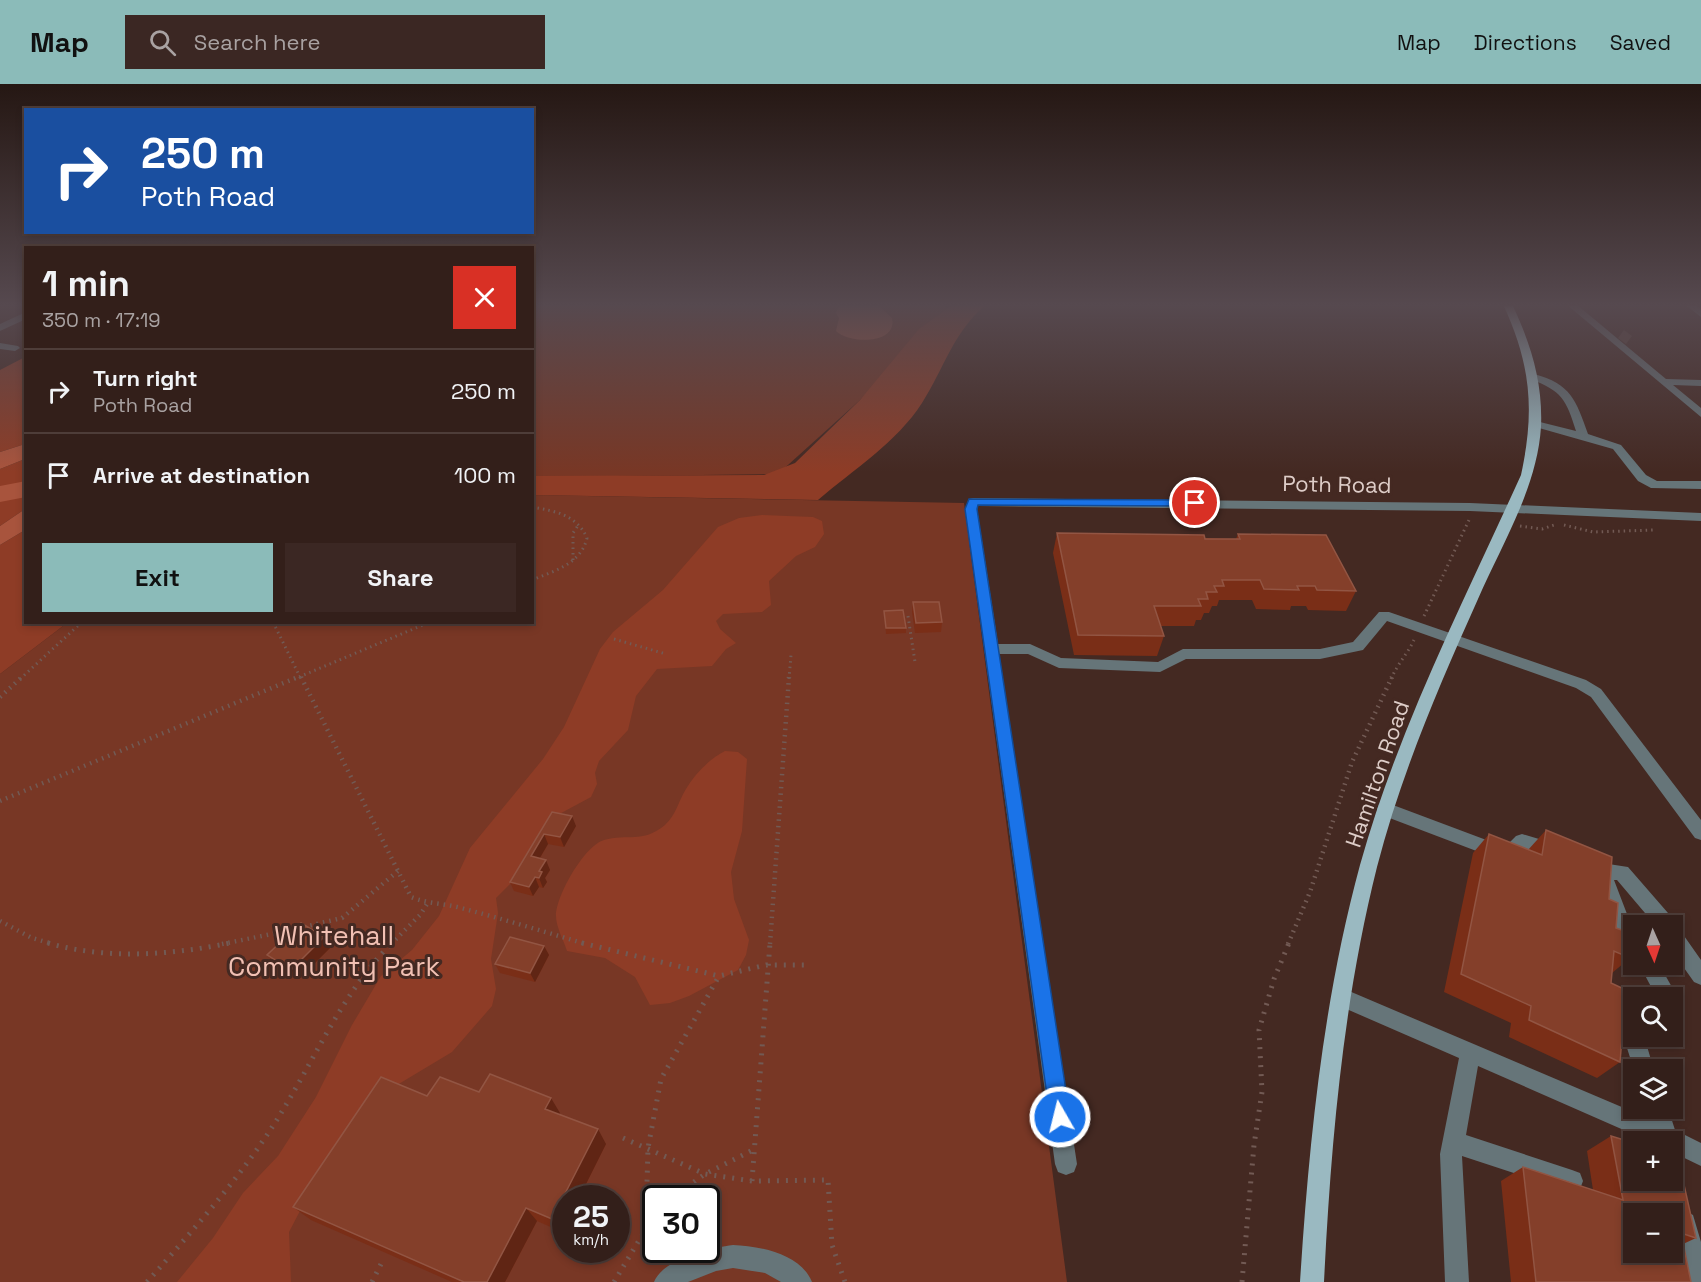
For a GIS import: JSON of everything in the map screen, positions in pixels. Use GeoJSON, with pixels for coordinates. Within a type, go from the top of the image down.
{"type":"FeatureCollection","features":[{"type":"Feature","properties":{"kind":"main road","name":"Hamilton Road"},"geometry":{"type":"LineString","coordinates":[[1312,1282],[1317,1190],[1353,925],[1385,809],[1419,721],[1527,475],[1536,424],[1534,376],[1530,360]]}},
{"type":"Feature","properties":{"kind":"street"},"geometry":{"type":"LineString","coordinates":[[1635,360],[1701,414]]}},
{"type":"Feature","properties":{"kind":"street"},"geometry":{"type":"LineString","coordinates":[[1534,376],[1556,384],[1569,395],[1583,436]]}},
{"type":"Feature","properties":{"kind":"street"},"geometry":{"type":"LineString","coordinates":[[1663,382],[1701,383]]}},
{"type":"Feature","properties":{"kind":"street"},"geometry":{"type":"LineString","coordinates":[[1536,424],[1617,447],[1642,478],[1655,485],[1701,485]]}},
{"type":"Feature","properties":{"kind":"street","name":"Poth Road"},"geometry":{"type":"LineString","coordinates":[[992,649],[971,509],[973,502],[1513,508],[1701,517]]}},
{"type":"Feature","properties":{"kind":"street"},"geometry":{"type":"LineString","coordinates":[[1066,1164],[992,649],[1030,649],[1059,663],[1160,667],[1183,654],[1320,654],[1358,646],[1384,615],[1581,684],[1596,693],[1701,833]]}},
{"type":"Feature","properties":{"kind":"street"},"geometry":{"type":"LineString","coordinates":[[1385,809],[1508,856],[1522,841],[1565,854]]}},
{"type":"Feature","properties":{"kind":"street"},"geometry":{"type":"LineString","coordinates":[[1585,862],[1604,872],[1622,872],[1660,915]]}},
{"type":"Feature","properties":{"kind":"street"},"geometry":{"type":"LineString","coordinates":[[1604,872],[1623,923]]}},
{"type":"Feature","properties":{"kind":"street"},"geometry":{"type":"LineString","coordinates":[[1683,950],[1701,976]]}},
{"type":"Feature","properties":{"kind":"street"},"geometry":{"type":"LineString","coordinates":[[1342,998],[1648,1131]]}},
{"type":"Feature","properties":{"kind":"street"},"geometry":{"type":"LineString","coordinates":[[1457,1282],[1451,1154],[1470,1053]]}},
{"type":"Feature","properties":{"kind":"street"},"geometry":{"type":"LineString","coordinates":[[1454,1142],[1572,1181]]}},
{"type":"Feature","properties":{"kind":"street"},"geometry":{"type":"LineString","coordinates":[[1683,1147],[1701,1155]]}},
{"type":"Feature","properties":{"kind":"street"},"geometry":{"type":"LineString","coordinates":[[1680,1202],[1698,1282]]}},
{"type":"Feature","properties":{"kind":"street"},"geometry":{"type":"LineString","coordinates":[[666,1282],[686,1268],[708,1259],[730,1256],[753,1257],[774,1264],[800,1282]]}},
{"type":"Feature","properties":{"kind":"path"},"geometry":{"type":"LineString","coordinates":[[534,507],[558,513],[579,524],[585,532],[586,545],[573,561],[534,579]]}},
{"type":"Feature","properties":{"kind":"path"},"geometry":{"type":"LineString","coordinates":[[1242,1282],[1254,1145],[1262,1092],[1259,1030],[1274,979],[1310,892],[1329,827],[1352,762],[1401,657],[1410,649],[1470,519]]}},
{"type":"Feature","properties":{"kind":"path"},"geometry":{"type":"LineString","coordinates":[[573,561],[573,532],[579,524]]}},
{"type":"Feature","properties":{"kind":"path"},"geometry":{"type":"LineString","coordinates":[[908,616],[915,662]]}},
{"type":"Feature","properties":{"kind":"path"},"geometry":{"type":"LineString","coordinates":[[0,697],[80,624]]}},
{"type":"Feature","properties":{"kind":"path"},"geometry":{"type":"LineString","coordinates":[[274,624],[411,897],[427,904],[449,905],[608,951],[719,976],[766,965],[807,965]]}},
{"type":"Feature","properties":{"kind":"path"},"geometry":{"type":"LineString","coordinates":[[0,801],[425,624]]}},
{"type":"Feature","properties":{"kind":"path"},"geometry":{"type":"LineString","coordinates":[[614,639],[666,654]]}},
{"type":"Feature","properties":{"kind":"path"},"geometry":{"type":"LineString","coordinates":[[752,1181],[766,965],[791,655]]}},
{"type":"Feature","properties":{"kind":"path"},"geometry":{"type":"LineString","coordinates":[[0,921],[20,933],[62,948],[112,953],[202,947],[342,918],[398,871]]}},
{"type":"Feature","properties":{"kind":"path"},"geometry":{"type":"LineString","coordinates":[[147,1282],[217,1202],[277,1120],[331,1029],[342,1003],[427,904]]}},
{"type":"Feature","properties":{"kind":"path"},"geometry":{"type":"LineString","coordinates":[[648,1185],[648,1149],[661,1080],[719,976]]}},
{"type":"Feature","properties":{"kind":"path"},"geometry":{"type":"LineString","coordinates":[[623,1138],[705,1174],[752,1181],[828,1180],[832,1245],[845,1282]]}},
{"type":"Feature","properties":{"kind":"path"},"geometry":{"type":"LineString","coordinates":[[690,1185],[705,1174],[753,1150]]}},
{"type":"Feature","properties":{"kind":"path"},"geometry":{"type":"LineString","coordinates":[[614,1282],[642,1234]]}},
{"type":"Feature","properties":{"kind":"path"},"geometry":{"type":"LineString","coordinates":[[372,1282],[381,1264]]}},
{"type":"Feature","properties":{"kind":"green space"},"geometry":{"type":"Polygon","coordinates":[[[534,360],[898,360],[860,400],[778,474],[534,477],[534,360]]]}},
{"type":"Feature","properties":{"kind":"green space","name":"Whitehall Community Park"},"geometry":{"type":"Polygon","coordinates":[[[534,495],[964,503],[1067,1282],[0,1282],[0,674],[66,624],[534,624],[534,495]]]}},
{"type":"Feature","properties":{"kind":"shaded area"},"geometry":{"type":"Polygon","coordinates":[[[24,360],[24,444],[0,452],[0,370],[24,360]]]}},
{"type":"Feature","properties":{"kind":"shaded area"},"geometry":{"type":"Polygon","coordinates":[[[893,360],[945,360],[930,390],[912,417],[874,455],[818,500],[534,495],[534,476],[764,475],[795,463],[860,400],[893,360]]]}},
{"type":"Feature","properties":{"kind":"shaded area"},"geometry":{"type":"Polygon","coordinates":[[[24,444],[24,459],[0,469],[0,452],[24,444]]]}},
{"type":"Feature","properties":{"kind":"shaded area"},"geometry":{"type":"Polygon","coordinates":[[[24,459],[24,510],[0,526],[0,469],[24,459]]]}},
{"type":"Feature","properties":{"kind":"shaded area"},"geometry":{"type":"Polygon","coordinates":[[[24,510],[24,531],[0,545],[0,526],[24,510]]]}},
{"type":"Feature","properties":{"kind":"shaded area"},"geometry":{"type":"Polygon","coordinates":[[[762,515],[813,517],[822,521],[824,534],[815,547],[796,556],[769,581],[771,605],[762,612],[723,614],[716,621],[720,629],[736,643],[726,649],[712,666],[657,669],[636,696],[628,730],[599,761],[595,773],[597,784],[591,797],[550,819],[525,856],[511,883],[496,898],[498,913],[491,959],[496,989],[492,1006],[452,1052],[397,1085],[313,1186],[289,1232],[291,1282],[177,1282],[213,1238],[243,1193],[278,1156],[316,1097],[352,1025],[381,976],[412,950],[439,916],[470,848],[543,759],[564,727],[600,649],[613,632],[663,590],[718,527],[739,518],[762,515]]]}},
{"type":"Feature","properties":{"kind":"shaded area"},"geometry":{"type":"Polygon","coordinates":[[[24,531],[24,624],[66,624],[0,674],[0,545],[24,531]]]}},
{"type":"Feature","properties":{"kind":"shaded area"},"geometry":{"type":"Polygon","coordinates":[[[725,751],[738,752],[747,759],[742,831],[731,872],[734,899],[749,940],[746,955],[738,970],[689,996],[670,1003],[650,1005],[635,977],[605,958],[567,951],[557,925],[557,907],[572,873],[596,844],[612,838],[642,836],[657,831],[672,817],[683,794],[703,767],[725,751]]]}},
{"type":"Feature","properties":{"kind":"building"},"geometry":{"type":"Polygon","coordinates":[[[1057,533],[1204,535],[1205,539],[1240,539],[1238,534],[1326,535],[1356,591],[1317,590],[1315,586],[1297,586],[1299,590],[1264,589],[1260,580],[1222,580],[1224,586],[1214,586],[1217,592],[1206,592],[1208,599],[1198,599],[1201,606],[1154,606],[1164,636],[1078,635],[1057,533]]]}},
{"type":"Feature","properties":{"kind":"building"},"geometry":{"type":"Polygon","coordinates":[[[913,602],[939,602],[942,622],[916,623],[913,602]]]}},
{"type":"Feature","properties":{"kind":"building"},"geometry":{"type":"Polygon","coordinates":[[[903,610],[906,628],[886,628],[884,611],[903,610]]]}},
{"type":"Feature","properties":{"kind":"building"},"geometry":{"type":"Polygon","coordinates":[[[552,812],[572,816],[560,837],[544,834],[531,856],[546,860],[539,871],[542,872],[539,878],[535,877],[529,887],[510,882],[552,812]]]}},
{"type":"Feature","properties":{"kind":"building"},"geometry":{"type":"Polygon","coordinates":[[[1546,830],[1612,857],[1609,899],[1618,903],[1616,928],[1623,931],[1623,955],[1614,951],[1611,983],[1623,989],[1620,1062],[1529,1020],[1531,1006],[1461,974],[1489,834],[1542,855],[1546,830]]]}},
{"type":"Feature","properties":{"kind":"building"},"geometry":{"type":"Polygon","coordinates":[[[301,923],[324,937],[291,970],[267,955],[301,923]]]}},
{"type":"Feature","properties":{"kind":"building"},"geometry":{"type":"Polygon","coordinates":[[[510,937],[544,946],[530,973],[495,964],[510,937]]]}},
{"type":"Feature","properties":{"kind":"building"},"geometry":{"type":"Polygon","coordinates":[[[490,1074],[551,1098],[545,1109],[598,1129],[569,1185],[552,1185],[552,1219],[526,1208],[487,1282],[464,1282],[293,1207],[381,1077],[427,1096],[440,1077],[479,1092],[490,1074]]]}},
{"type":"Feature","properties":{"kind":"building"},"geometry":{"type":"Polygon","coordinates":[[[1611,1136],[1623,1140],[1623,1191],[1683,1191],[1683,1180],[1696,1238],[1683,1234],[1683,1203],[1623,1203],[1623,1263],[1683,1263],[1683,1243],[1691,1282],[1536,1282],[1523,1167],[1623,1200],[1611,1136]]]}},
{"type":"Feature","properties":{"kind":"waterway"},"geometry":{"type":"LineString","coordinates":[[0,494],[24,489]]}},
{"type":"Feature","properties":{"kind":"route"},"geometry":{"type":"LineString","coordinates":[[1060,1117],[971,509],[973,502],[1195,503]]}}]}
